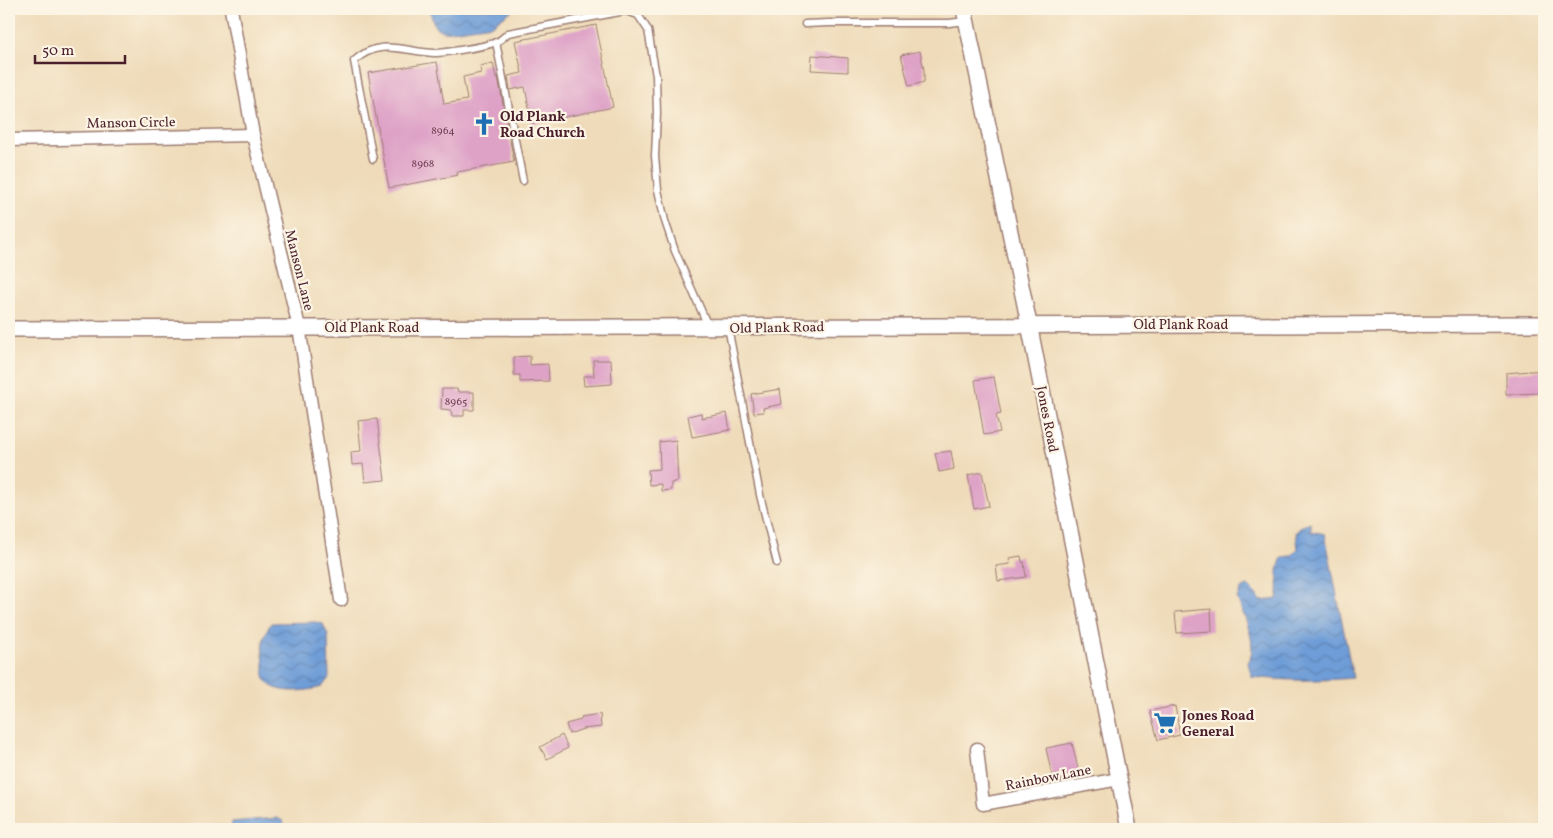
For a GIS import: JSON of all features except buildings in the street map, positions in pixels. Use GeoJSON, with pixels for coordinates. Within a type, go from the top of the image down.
{"type":"FeatureCollection","features":[{"type":"Feature","properties":{"kind":"street","name":"Manson Lane"},"geometry":{"type":"LineString","coordinates":[[231,9],[253,135],[299,327],[341,600]]}},
{"type":"Feature","properties":{"kind":"street","name":"Jones Road"},"geometry":{"type":"LineString","coordinates":[[966,15],[1129,829]]}},
{"type":"Feature","properties":{"kind":"street","name":"Manson Circle"},"geometry":{"type":"LineString","coordinates":[[9,140],[253,135]]}},
{"type":"Feature","properties":{"kind":"street","name":"Old Plank Road"},"geometry":{"type":"LineString","coordinates":[[9,328],[1544,324]]}},
{"type":"Feature","properties":{"kind":"street","name":"Rainbow Lane"},"geometry":{"type":"LineString","coordinates":[[977,749],[982,804],[1119,779]]}},
{"type":"Feature","properties":{"kind":"lane"},"geometry":{"type":"LineString","coordinates":[[373,159],[354,60],[361,54],[369,50],[389,46],[437,53],[496,42],[508,33],[625,11],[638,15],[648,30],[656,76],[655,156],[658,190],[665,221],[675,251],[708,327]]}},
{"type":"Feature","properties":{"kind":"lane"},"geometry":{"type":"LineString","coordinates":[[805,24],[949,23],[966,15]]}},
{"type":"Feature","properties":{"kind":"lane"},"geometry":{"type":"LineString","coordinates":[[496,42],[523,181]]}},
{"type":"Feature","properties":{"kind":"lane"},"geometry":{"type":"LineString","coordinates":[[728,327],[760,495],[777,563]]}},
{"type":"Feature","properties":{"kind":"water"},"geometry":{"type":"Polygon","coordinates":[[[429,9],[514,9],[492,25],[444,32],[435,27],[429,9]]]}},
{"type":"Feature","properties":{"kind":"water"},"geometry":{"type":"Polygon","coordinates":[[[1311,523],[1311,531],[1325,534],[1353,678],[1302,680],[1252,677],[1248,663],[1252,648],[1251,639],[1237,598],[1241,589],[1248,586],[1261,601],[1277,599],[1278,568],[1282,558],[1292,555],[1298,549],[1296,532],[1302,526],[1311,523]]]}},
{"type":"Feature","properties":{"kind":"water"},"geometry":{"type":"Polygon","coordinates":[[[316,622],[323,624],[328,635],[329,678],[322,687],[308,690],[283,690],[269,684],[264,676],[263,647],[264,639],[271,623],[316,622]]]}},
{"type":"Feature","properties":{"kind":"water"},"geometry":{"type":"Polygon","coordinates":[[[277,818],[283,821],[285,829],[231,829],[232,822],[277,818]]]}},
{"type":"Feature","properties":{"kind":"place","name":"Old Plank Road Church"},"geometry":{"type":"Point","coordinates":[484,124]}},
{"type":"Feature","properties":{"kind":"place","name":"Jones Road General"},"geometry":{"type":"Point","coordinates":[1165,723]}}]}
